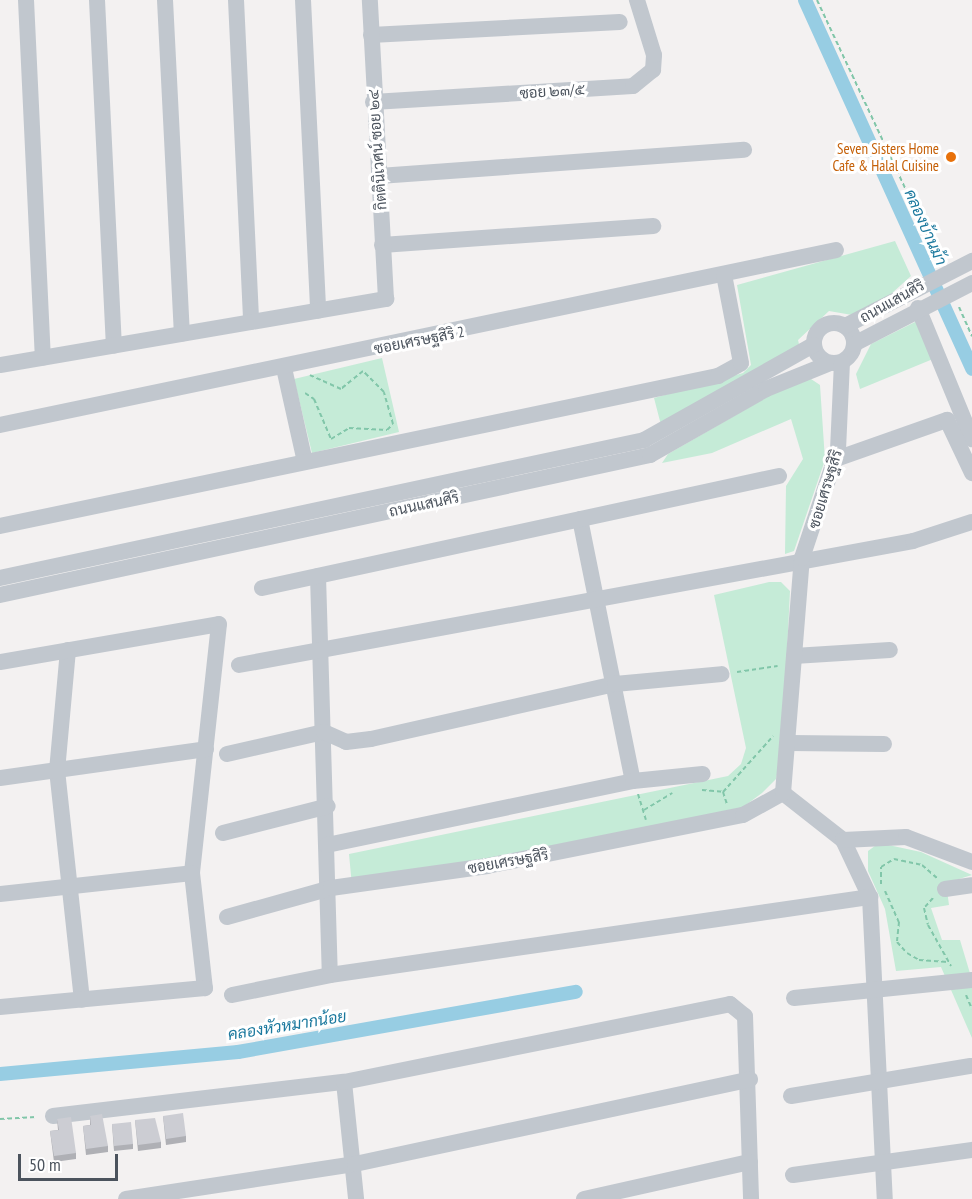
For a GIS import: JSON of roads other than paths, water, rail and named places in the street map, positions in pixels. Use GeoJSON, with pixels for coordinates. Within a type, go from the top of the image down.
{"type":"FeatureCollection","features":[{"type":"Feature","properties":{"kind":"street"},"geometry":{"type":"LineString","coordinates":[[26,0],[43,358]]}},
{"type":"Feature","properties":{"kind":"street"},"geometry":{"type":"LineString","coordinates":[[97,0],[114,346]]}},
{"type":"Feature","properties":{"kind":"street"},"geometry":{"type":"LineString","coordinates":[[165,0],[182,334]]}},
{"type":"Feature","properties":{"kind":"street"},"geometry":{"type":"LineString","coordinates":[[236,0],[251,322]]}},
{"type":"Feature","properties":{"kind":"street"},"geometry":{"type":"LineString","coordinates":[[0,365],[318,311],[303,0]]}},
{"type":"Feature","properties":{"kind":"street","name":"กิตตินิเวศน์ ซอย ๒๔"},"geometry":{"type":"LineString","coordinates":[[318,311],[386,299],[373,102],[370,0]]}},
{"type":"Feature","properties":{"kind":"street","name":"ซอย ๒๓/๕"},"geometry":{"type":"LineString","coordinates":[[373,102],[633,86],[653,70],[654,56],[637,0]]}},
{"type":"Feature","properties":{"kind":"street"},"geometry":{"type":"LineString","coordinates":[[371,35],[620,22]]}},
{"type":"Feature","properties":{"kind":"street"},"geometry":{"type":"LineString","coordinates":[[379,176],[744,150]]}},
{"type":"Feature","properties":{"kind":"street"},"geometry":{"type":"LineString","coordinates":[[382,245],[653,226]]}},
{"type":"Feature","properties":{"kind":"street","name":"ซอยเศรษฐสิริ 2"},"geometry":{"type":"LineString","coordinates":[[0,425],[284,368],[836,250]]}},
{"type":"Feature","properties":{"kind":"street","name":"ถนนแสนศิริ"},"geometry":{"type":"LineString","coordinates":[[845,326],[906,291],[969,262]]}},
{"type":"Feature","properties":{"kind":"street"},"geometry":{"type":"LineString","coordinates":[[0,526],[734,369],[741,363],[741,348],[724,275]]}},
{"type":"Feature","properties":{"kind":"street","name":"ถนนแสนศิริ"},"geometry":{"type":"LineString","coordinates":[[854,344],[972,283]]}},
{"type":"Feature","properties":{"kind":"street"},"geometry":{"type":"LineString","coordinates":[[922,307],[972,440]]}},
{"type":"Feature","properties":{"kind":"street"},"geometry":{"type":"LineString","coordinates":[[845,326],[854,344],[836,362],[819,357],[813,345],[821,328],[845,326]]}},
{"type":"Feature","properties":{"kind":"street","name":"ถนนแสนศิริ"},"geometry":{"type":"LineString","coordinates":[[0,595],[110,564],[601,457],[650,455],[813,345]]}},
{"type":"Feature","properties":{"kind":"street","name":"ถนนแสนศิริ"},"geometry":{"type":"LineString","coordinates":[[715,410],[836,362]]}},
{"type":"Feature","properties":{"kind":"street","name":"ซอยเศรษฐสิริ"},"geometry":{"type":"LineString","coordinates":[[227,917],[331,888],[487,866],[727,818],[767,806],[783,793],[790,744],[789,663],[801,558],[836,459],[836,362]]}},
{"type":"Feature","properties":{"kind":"street"},"geometry":{"type":"LineString","coordinates":[[284,368],[305,462]]}},
{"type":"Feature","properties":{"kind":"street"},"geometry":{"type":"LineString","coordinates":[[836,459],[947,420],[972,473]]}},
{"type":"Feature","properties":{"kind":"street"},"geometry":{"type":"LineString","coordinates":[[262,588],[779,476]]}},
{"type":"Feature","properties":{"kind":"street"},"geometry":{"type":"LineString","coordinates":[[580,519],[633,781]]}},
{"type":"Feature","properties":{"kind":"street"},"geometry":{"type":"LineString","coordinates":[[240,665],[596,600],[801,558],[913,542],[972,522]]}},
{"type":"Feature","properties":{"kind":"street","name":"ถนนแสนศิริ"},"geometry":{"type":"LineString","coordinates":[[0,578],[110,564]]}},
{"type":"Feature","properties":{"kind":"street"},"geometry":{"type":"LineString","coordinates":[[318,576],[328,806],[327,845],[331,888],[330,975]]}},
{"type":"Feature","properties":{"kind":"street"},"geometry":{"type":"LineString","coordinates":[[0,662],[219,624],[192,873],[205,988],[0,1007]]}},
{"type":"Feature","properties":{"kind":"street"},"geometry":{"type":"LineString","coordinates":[[68,650],[57,770],[82,1000]]}},
{"type":"Feature","properties":{"kind":"street"},"geometry":{"type":"LineString","coordinates":[[789,663],[890,651]]}},
{"type":"Feature","properties":{"kind":"street"},"geometry":{"type":"LineString","coordinates":[[227,754],[324,732],[346,742],[371,739],[615,684],[722,674]]}},
{"type":"Feature","properties":{"kind":"street"},"geometry":{"type":"LineString","coordinates":[[790,744],[884,744]]}},
{"type":"Feature","properties":{"kind":"street"},"geometry":{"type":"LineString","coordinates":[[0,778],[206,749]]}},
{"type":"Feature","properties":{"kind":"street"},"geometry":{"type":"LineString","coordinates":[[327,845],[633,781],[703,774]]}},
{"type":"Feature","properties":{"kind":"street"},"geometry":{"type":"LineString","coordinates":[[783,793],[843,840],[870,897],[875,1078],[884,1160],[885,1199]]}},
{"type":"Feature","properties":{"kind":"street"},"geometry":{"type":"LineString","coordinates":[[223,832],[328,806]]}},
{"type":"Feature","properties":{"kind":"street"},"geometry":{"type":"LineString","coordinates":[[843,840],[906,837],[972,862]]}},
{"type":"Feature","properties":{"kind":"street"},"geometry":{"type":"LineString","coordinates":[[0,894],[192,873]]}},
{"type":"Feature","properties":{"kind":"street"},"geometry":{"type":"LineString","coordinates":[[940,890],[972,885]]}},
{"type":"Feature","properties":{"kind":"street"},"geometry":{"type":"LineString","coordinates":[[232,995],[330,975],[870,897]]}},
{"type":"Feature","properties":{"kind":"street"},"geometry":{"type":"LineString","coordinates":[[794,998],[874,992],[972,980]]}},
{"type":"Feature","properties":{"kind":"street"},"geometry":{"type":"LineString","coordinates":[[44,1117],[344,1082],[730,1004],[745,1016],[750,1079],[751,1199]]}},
{"type":"Feature","properties":{"kind":"street"},"geometry":{"type":"LineString","coordinates":[[791,1096],[875,1078],[971,1066]]}},
{"type":"Feature","properties":{"kind":"street"},"geometry":{"type":"LineString","coordinates":[[126,1199],[355,1164],[750,1079]]}},
{"type":"Feature","properties":{"kind":"street"},"geometry":{"type":"LineString","coordinates":[[344,1082],[355,1164],[356,1199]]}},
{"type":"Feature","properties":{"kind":"street"},"geometry":{"type":"LineString","coordinates":[[792,1175],[884,1160],[972,1150]]}},
{"type":"Feature","properties":{"kind":"street"},"geometry":{"type":"LineString","coordinates":[[584,1199],[750,1162]]}},
{"type":"Feature","properties":{"kind":"waterway","name":"คลองบ้านม้า"},"geometry":{"type":"LineString","coordinates":[[805,0],[972,369]]}},
{"type":"Feature","properties":{"kind":"waterway","name":"คลองหัวหมากน้อย"},"geometry":{"type":"LineString","coordinates":[[0,1074],[238,1052],[576,992]]}},
{"type":"Feature","properties":{"kind":"place","name":"Seven Sisters Home Cafe & Halal Cuisine"},"geometry":{"type":"Point","coordinates":[951,157]}}]}
